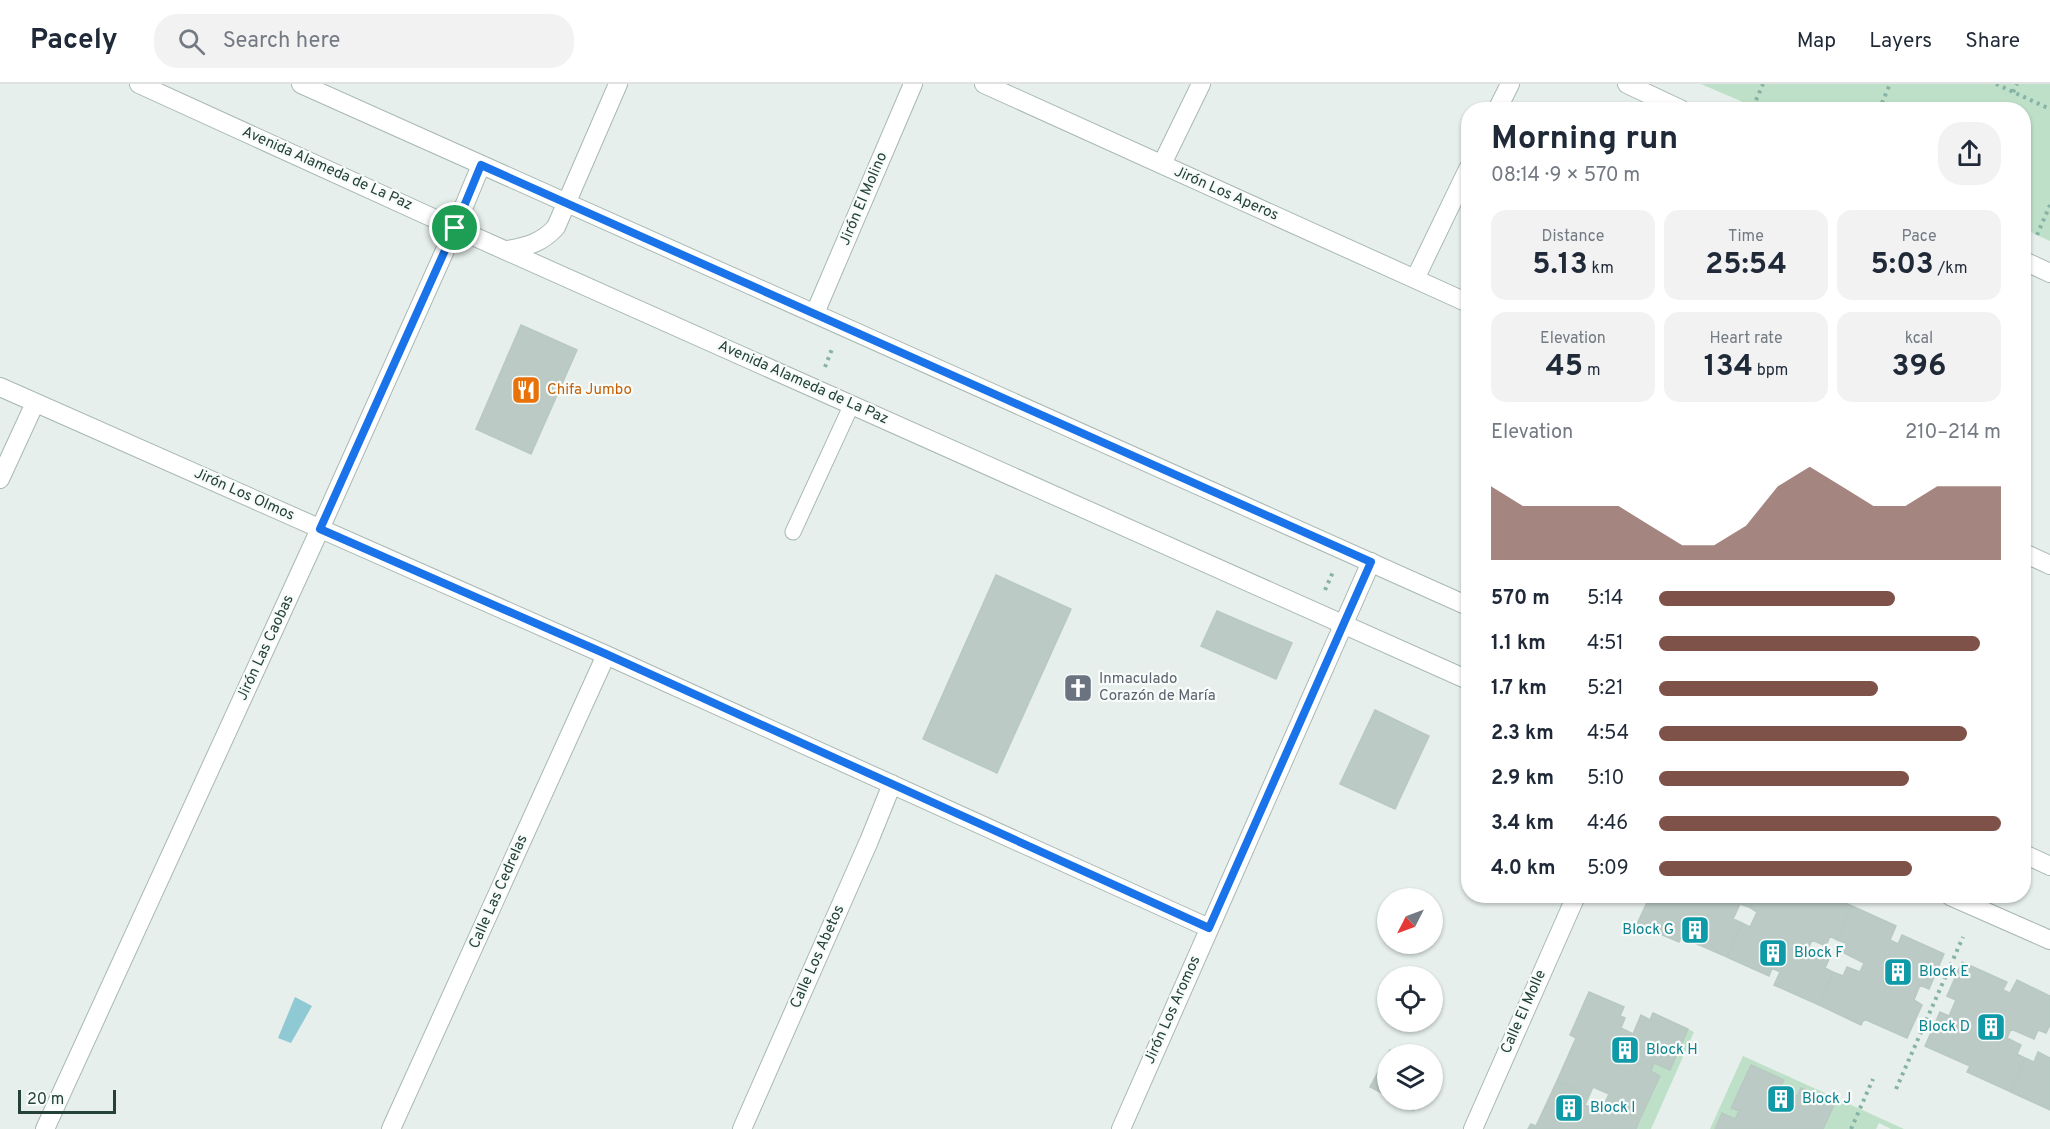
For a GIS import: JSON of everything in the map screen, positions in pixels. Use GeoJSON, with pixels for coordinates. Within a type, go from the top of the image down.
{"type":"FeatureCollection","features":[{"type":"Feature","properties":{"kind":"street","name":"Avenida Alameda de La Paz"},"geometry":{"type":"LineString","coordinates":[[139,84],[455,228],[1461,677]]}},
{"type":"Feature","properties":{"kind":"street"},"geometry":{"type":"LineString","coordinates":[[301,84],[1461,603]]}},
{"type":"Feature","properties":{"kind":"street"},"geometry":{"type":"LineString","coordinates":[[507,250],[531,245],[550,234],[556,227],[618,84]]}},
{"type":"Feature","properties":{"kind":"street","name":"Jirón El Molino"},"geometry":{"type":"LineString","coordinates":[[815,314],[913,84]]}},
{"type":"Feature","properties":{"kind":"street","name":"Jirón Los Aperos"},"geometry":{"type":"LineString","coordinates":[[984,84],[1461,300]]}},
{"type":"Feature","properties":{"kind":"street"},"geometry":{"type":"LineString","coordinates":[[1162,164],[1201,84]]}},
{"type":"Feature","properties":{"kind":"street"},"geometry":{"type":"LineString","coordinates":[[1501,102],[1510,84]]}},
{"type":"Feature","properties":{"kind":"street"},"geometry":{"type":"LineString","coordinates":[[1627,84],[1666,102]]}},
{"type":"Feature","properties":{"kind":"street","name":"Jirón Las Caobas"},"geometry":{"type":"LineString","coordinates":[[45,1129],[320,529],[481,165]]}},
{"type":"Feature","properties":{"kind":"street"},"geometry":{"type":"LineString","coordinates":[[1415,279],[1461,184]]}},
{"type":"Feature","properties":{"kind":"street"},"geometry":{"type":"LineString","coordinates":[[2031,264],[2050,273]]}},
{"type":"Feature","properties":{"kind":"street","name":"Jirón Los Olmos"},"geometry":{"type":"LineString","coordinates":[[0,387],[606,654],[1209,928]]}},
{"type":"Feature","properties":{"kind":"street"},"geometry":{"type":"LineString","coordinates":[[0,479],[35,403]]}},
{"type":"Feature","properties":{"kind":"street"},"geometry":{"type":"LineString","coordinates":[[2031,557],[2050,566]]}},
{"type":"Feature","properties":{"kind":"street","name":"Jirón Los Aromos"},"geometry":{"type":"LineString","coordinates":[[1120,1129],[1371,562]]}},
{"type":"Feature","properties":{"kind":"street","name":"Calle Las Cedrelas"},"geometry":{"type":"LineString","coordinates":[[391,1129],[606,654]]}},
{"type":"Feature","properties":{"kind":"street","name":"Calle Los Abetos"},"geometry":{"type":"LineString","coordinates":[[742,1129],[892,784]]}},
{"type":"Feature","properties":{"kind":"street"},"geometry":{"type":"LineString","coordinates":[[2031,857],[2050,866]]}},
{"type":"Feature","properties":{"kind":"street","name":"Calle El Molle"},"geometry":{"type":"LineString","coordinates":[[1473,1129],[1573,903]]}},
{"type":"Feature","properties":{"kind":"street"},"geometry":{"type":"LineString","coordinates":[[1966,903],[2050,940]]}},
{"type":"Feature","properties":{"kind":"lane"},"geometry":{"type":"LineString","coordinates":[[793,532],[852,404]]}},
{"type":"Feature","properties":{"kind":"path"},"geometry":{"type":"LineString","coordinates":[[1755,102],[1763,84]]}},
{"type":"Feature","properties":{"kind":"path"},"geometry":{"type":"LineString","coordinates":[[1882,102],[1890,84]]}},
{"type":"Feature","properties":{"kind":"path"},"geometry":{"type":"LineString","coordinates":[[1996,84],[2050,109]]}},
{"type":"Feature","properties":{"kind":"path"},"geometry":{"type":"LineString","coordinates":[[2013,92],[2017,84]]}},
{"type":"Feature","properties":{"kind":"path"},"geometry":{"type":"LineString","coordinates":[[2037,235],[2050,205]]}},
{"type":"Feature","properties":{"kind":"path"},"geometry":{"type":"LineString","coordinates":[[822,374],[836,341]]}},
{"type":"Feature","properties":{"kind":"path"},"geometry":{"type":"LineString","coordinates":[[1322,596],[1336,564]]}},
{"type":"Feature","properties":{"kind":"path"},"geometry":{"type":"LineString","coordinates":[[1896,1089],[1963,937]]}},
{"type":"Feature","properties":{"kind":"path"},"geometry":{"type":"LineString","coordinates":[[1851,1129],[1873,1079]]}},
{"type":"Feature","properties":{"kind":"green space"},"geometry":{"type":"Polygon","coordinates":[[[1701,84],[2050,84],[2050,241],[2031,232],[2031,102],[1743,102],[1701,84]]]}},
{"type":"Feature","properties":{"kind":"green space"},"geometry":{"type":"Polygon","coordinates":[[[1688,1029],[1694,1032],[1651,1129],[1636,1129],[1660,1076],[1651,1071],[1654,1063],[1670,1070],[1688,1029]]]}},
{"type":"Feature","properties":{"kind":"green space"},"geometry":{"type":"Polygon","coordinates":[[[1743,1056],[1904,1129],[1891,1129],[1879,1123],[1876,1129],[1823,1129],[1834,1103],[1801,1088],[1797,1096],[1780,1088],[1784,1080],[1731,1108],[1739,1111],[1735,1119],[1722,1113],[1715,1129],[1710,1129],[1743,1056]]]}},
{"type":"Feature","properties":{"kind":"water"},"geometry":{"type":"Polygon","coordinates":[[[295,997],[312,1006],[291,1043],[278,1038],[295,997]]]}},
{"type":"Feature","properties":{"kind":"building","name":"Chifa Jumbo"},"geometry":{"type":"Polygon","coordinates":[[[521,325],[577,350],[531,454],[476,429],[521,325]]]}},
{"type":"Feature","properties":{"kind":"building"},"geometry":{"type":"Polygon","coordinates":[[[996,575],[1071,609],[997,773],[923,739],[996,575]]]}},
{"type":"Feature","properties":{"kind":"building"},"geometry":{"type":"Polygon","coordinates":[[[1217,611],[1292,643],[1276,679],[1201,646],[1217,611]]]}},
{"type":"Feature","properties":{"kind":"building"},"geometry":{"type":"Polygon","coordinates":[[[1375,710],[1429,736],[1395,809],[1340,784],[1375,710]]]}},
{"type":"Feature","properties":{"kind":"building","name":"Block G"},"geometry":{"type":"Polygon","coordinates":[[[1647,903],[1751,903],[1749,907],[1740,904],[1733,919],[1742,923],[1727,957],[1681,937],[1679,942],[1637,924],[1647,903]]]}},
{"type":"Feature","properties":{"kind":"building","name":"Block F"},"geometry":{"type":"Polygon","coordinates":[[[1751,903],[1845,903],[1852,906],[1837,940],[1830,936],[1826,946],[1812,940],[1808,949],[1829,959],[1825,968],[1833,972],[1819,1005],[1774,985],[1780,972],[1772,968],[1769,976],[1727,957],[1742,923],[1750,927],[1757,912],[1749,907],[1751,903]]]}},
{"type":"Feature","properties":{"kind":"building","name":"Block E"},"geometry":{"type":"Polygon","coordinates":[[[1852,906],[1896,926],[1890,940],[1898,944],[1902,935],[1944,954],[1929,989],[1920,985],[1914,1000],[1922,1005],[1907,1038],[1864,1019],[1861,1025],[1819,1005],[1833,972],[1843,976],[1847,967],[1860,972],[1864,963],[1842,952],[1846,943],[1837,940],[1852,906]]]}},
{"type":"Feature","properties":{"kind":"building","name":"Block D"},"geometry":{"type":"Polygon","coordinates":[[[1962,962],[2007,982],[2003,990],[2010,993],[2017,980],[2050,996],[2050,1025],[2046,1033],[2038,1030],[2034,1039],[2011,1029],[2007,1038],[2021,1045],[2017,1054],[2025,1058],[2011,1092],[1967,1072],[1970,1066],[1925,1046],[1940,1012],[1949,1016],[1956,1000],[1947,996],[1962,962]]]}},
{"type":"Feature","properties":{"kind":"building","name":"Block H"},"geometry":{"type":"Polygon","coordinates":[[[1589,992],[1624,1007],[1620,1016],[1625,1018],[1621,1028],[1633,1034],[1641,1015],[1650,1020],[1653,1013],[1688,1029],[1670,1070],[1654,1063],[1651,1071],[1660,1076],[1640,1119],[1605,1103],[1609,1094],[1593,1087],[1589,1096],[1557,1081],[1576,1038],[1570,1035],[1589,992]]]}},
{"type":"Feature","properties":{"kind":"building"},"geometry":{"type":"Polygon","coordinates":[[[2038,1052],[2050,1058],[2050,1110],[2011,1092],[2025,1058],[2034,1062],[2038,1052]]]}},
{"type":"Feature","properties":{"kind":"building","name":"Block J"},"geometry":{"type":"Polygon","coordinates":[[[1751,1065],[1784,1080],[1780,1088],[1797,1096],[1801,1088],[1835,1103],[1823,1129],[1715,1129],[1722,1113],[1735,1119],[1739,1111],[1731,1108],[1751,1065]]]}},
{"type":"Feature","properties":{"kind":"building"},"geometry":{"type":"Polygon","coordinates":[[[1377,1074],[1377,1090],[1370,1087],[1377,1074]]]}},
{"type":"Feature","properties":{"kind":"building","name":"Block I"},"geometry":{"type":"Polygon","coordinates":[[[1557,1081],[1589,1096],[1585,1105],[1601,1112],[1605,1103],[1640,1119],[1636,1129],[1528,1129],[1531,1124],[1536,1126],[1557,1081]]]}},
{"type":"Feature","properties":{"kind":"place","name":"Chifa Jumbo"},"geometry":{"type":"Point","coordinates":[526,390]}},
{"type":"Feature","properties":{"kind":"place","name":"Inmaculado Corazón de María"},"geometry":{"type":"Point","coordinates":[1078,688]}},
{"type":"Feature","properties":{"kind":"place","name":"Block G"},"geometry":{"type":"Point","coordinates":[1695,930]}},
{"type":"Feature","properties":{"kind":"place","name":"Block F"},"geometry":{"type":"Point","coordinates":[1773,953]}},
{"type":"Feature","properties":{"kind":"place","name":"Block E"},"geometry":{"type":"Point","coordinates":[1898,972]}},
{"type":"Feature","properties":{"kind":"place","name":"Block D"},"geometry":{"type":"Point","coordinates":[1991,1027]}},
{"type":"Feature","properties":{"kind":"place","name":"Block H"},"geometry":{"type":"Point","coordinates":[1625,1050]}},
{"type":"Feature","properties":{"kind":"place","name":"Block J"},"geometry":{"type":"Point","coordinates":[1781,1099]}},
{"type":"Feature","properties":{"kind":"place","name":"Block I"},"geometry":{"type":"Point","coordinates":[1569,1108]}},
{"type":"Feature","properties":{"kind":"route"},"geometry":{"type":"LineString","coordinates":[[481,165],[1371,562],[1209,928],[606,654],[320,529],[455,228],[481,165]]}}]}
